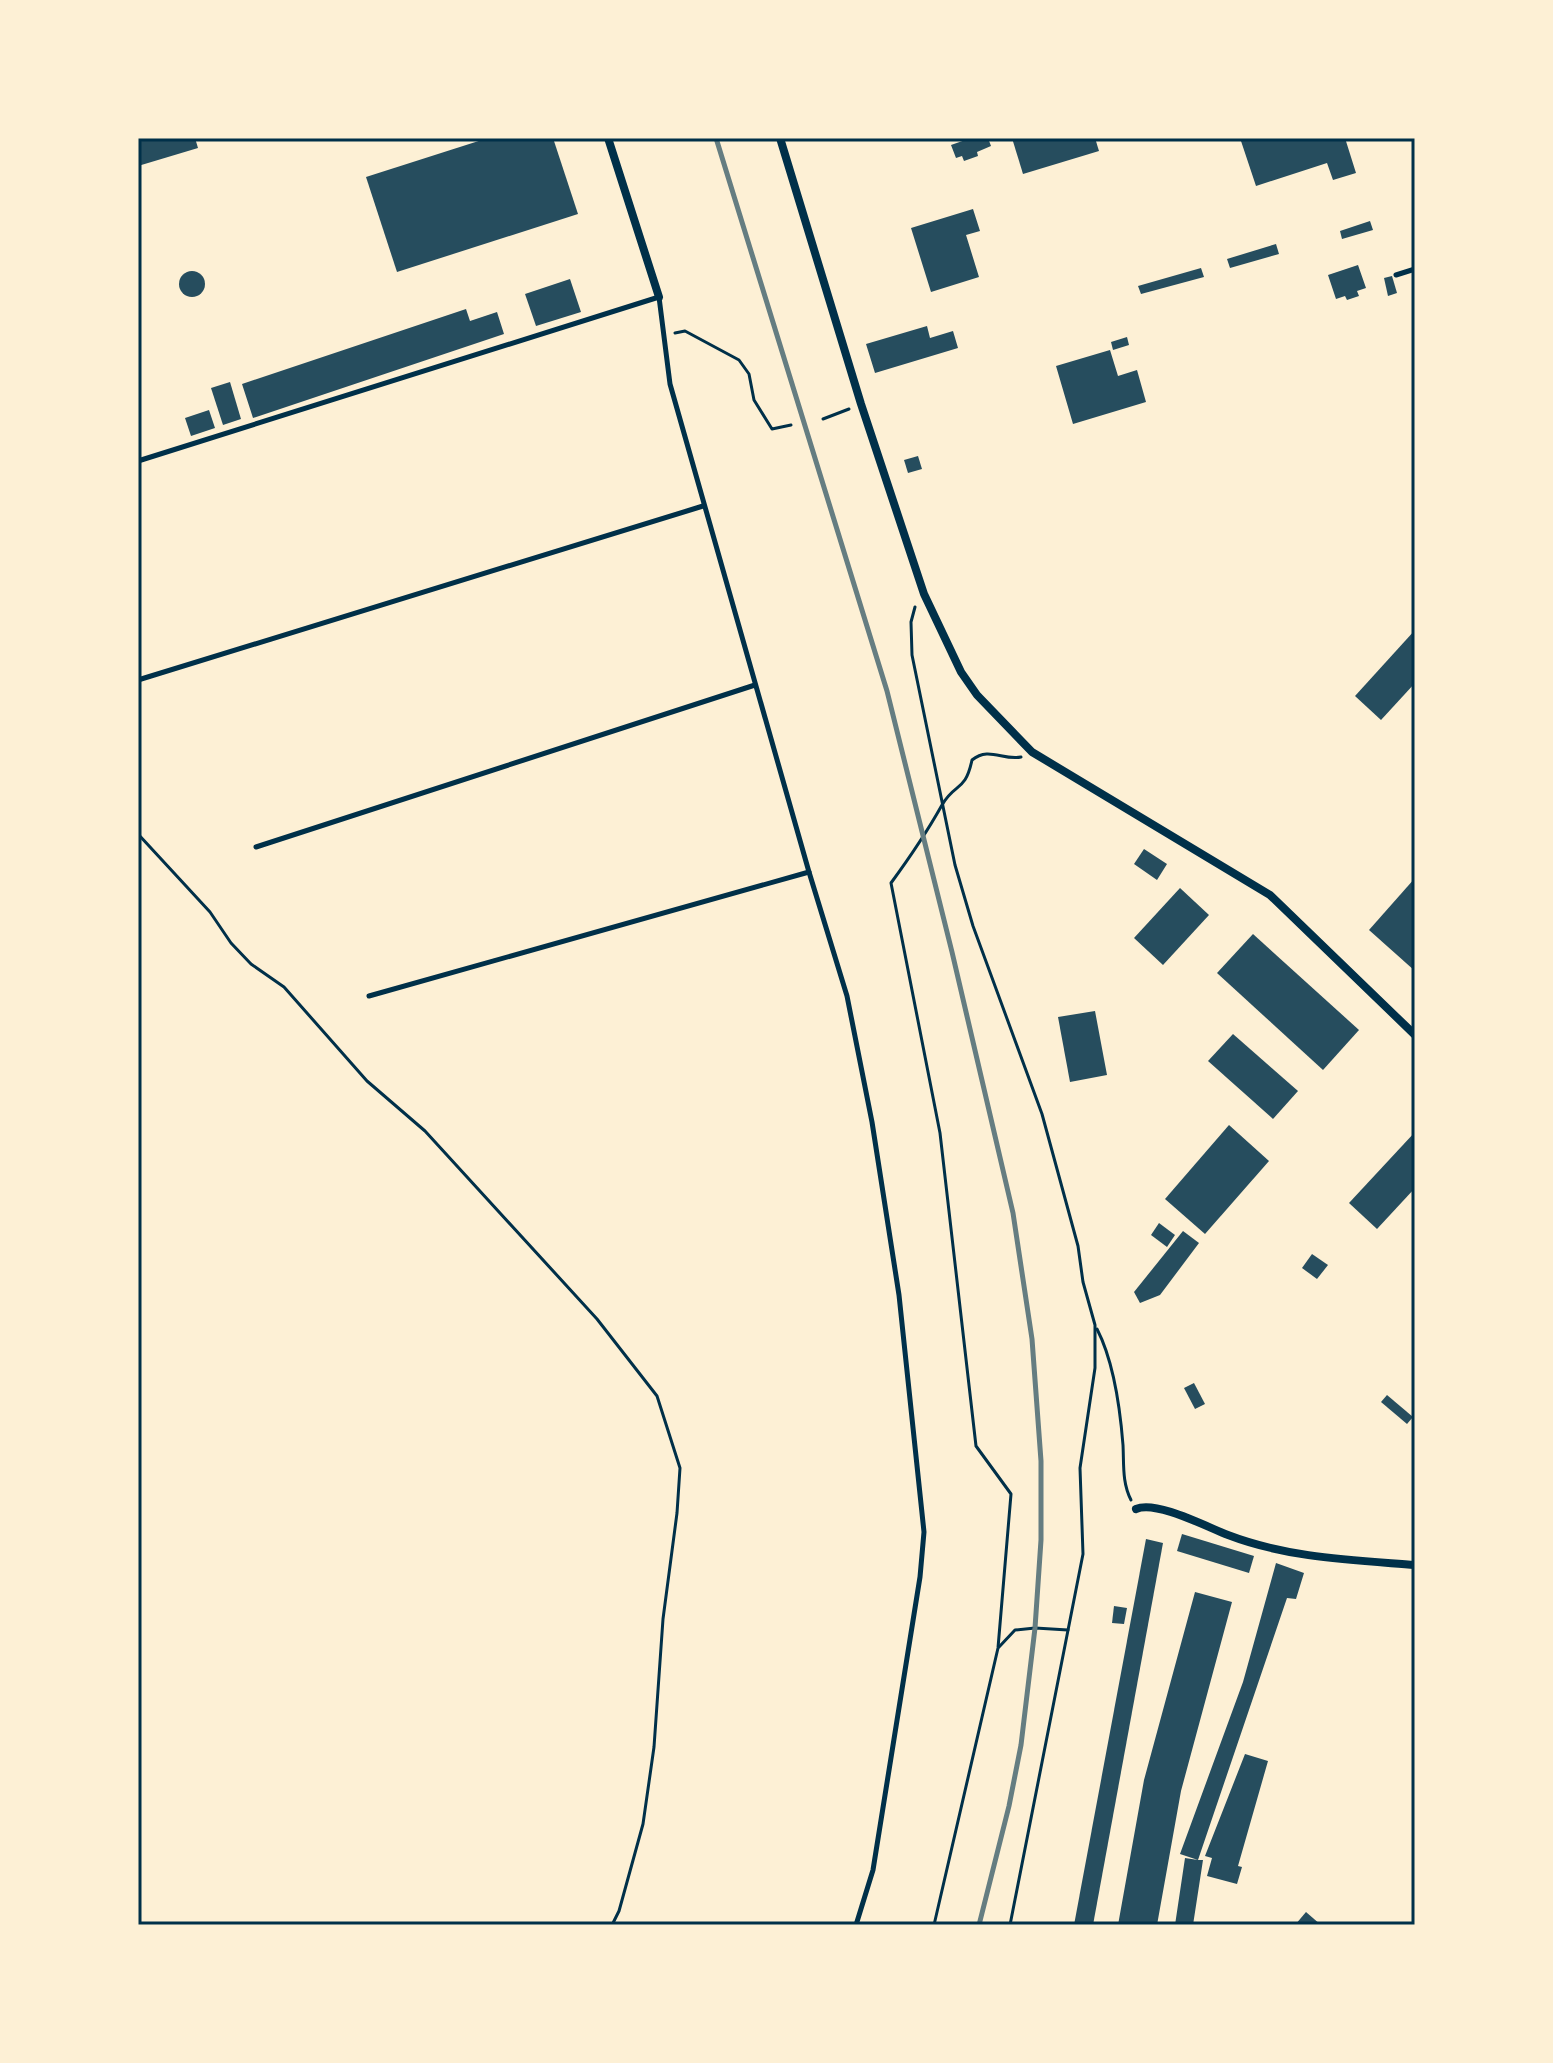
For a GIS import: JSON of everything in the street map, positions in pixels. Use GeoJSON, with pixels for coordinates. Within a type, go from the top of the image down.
{"type":"FeatureCollection","features":[{"type":"Feature","properties":{"kind":"street"},"geometry":{"type":"LineString","coordinates":[[608,138],[659,297]]}},
{"type":"Feature","properties":{"kind":"street"},"geometry":{"type":"LineString","coordinates":[[780,138],[861,404],[924,594],[961,672],[977,695],[1032,752],[1254,883],[1285,907],[1415,1035]]}},
{"type":"Feature","properties":{"kind":"street"},"geometry":{"type":"LineString","coordinates":[[1136,1509],[1142,1506],[1160,1509],[1259,1547],[1319,1557],[1415,1565]]}},
{"type":"Feature","properties":{"kind":"lane"},"geometry":{"type":"LineString","coordinates":[[1396,275],[1415,269]]}},
{"type":"Feature","properties":{"kind":"lane"},"geometry":{"type":"LineString","coordinates":[[138,461],[659,297],[670,384],[847,996],[872,1122],[899,1295],[924,1532],[920,1577],[873,1870],[856,1925]]}},
{"type":"Feature","properties":{"kind":"lane"},"geometry":{"type":"LineString","coordinates":[[138,680],[703,506]]}},
{"type":"Feature","properties":{"kind":"lane"},"geometry":{"type":"LineString","coordinates":[[256,847],[755,685]]}},
{"type":"Feature","properties":{"kind":"lane"},"geometry":{"type":"LineString","coordinates":[[369,996],[809,872]]}},
{"type":"Feature","properties":{"kind":"path"},"geometry":{"type":"LineString","coordinates":[[664,335],[685,331],[739,360],[749,374],[754,400],[772,429],[791,425]]}},
{"type":"Feature","properties":{"kind":"path"},"geometry":{"type":"LineString","coordinates":[[823,419],[861,404]]}},
{"type":"Feature","properties":{"kind":"path"},"geometry":{"type":"LineString","coordinates":[[924,594],[911,622],[912,655],[955,865],[973,926],[1042,1114],[1075,1232],[1083,1282],[1095,1325],[1104,1343],[1118,1407],[1124,1486],[1136,1509]]}},
{"type":"Feature","properties":{"kind":"path"},"geometry":{"type":"LineString","coordinates":[[934,1925],[998,1648],[1011,1494],[976,1446],[940,1133],[891,883],[937,818],[942,805],[968,779],[972,760],[977,755],[991,753],[1017,759],[1032,752]]}},
{"type":"Feature","properties":{"kind":"path"},"geometry":{"type":"LineString","coordinates":[[138,834],[210,912],[231,943],[251,964],[284,987],[367,1081],[425,1131],[597,1319],[657,1396],[680,1468],[677,1513],[663,1619],[654,1747],[643,1824],[619,1911],[612,1925]]}},
{"type":"Feature","properties":{"kind":"path"},"geometry":{"type":"LineString","coordinates":[[1010,1925],[1083,1554],[1080,1468],[1095,1368],[1095,1325]]}},
{"type":"Feature","properties":{"kind":"path"},"geometry":{"type":"LineString","coordinates":[[998,1648],[1015,1630],[1068,1630]]}},
{"type":"Feature","properties":{"kind":"building"},"geometry":{"type":"Polygon","coordinates":[[[152,138],[195,138],[198,148],[138,166],[138,142],[152,138]]]}},
{"type":"Feature","properties":{"kind":"building"},"geometry":{"type":"Polygon","coordinates":[[[488,138],[553,138],[578,214],[397,272],[366,177],[488,138]]]}},
{"type":"Feature","properties":{"kind":"building"},"geometry":{"type":"Polygon","coordinates":[[[971,138],[988,138],[991,146],[977,152],[978,156],[964,161],[962,156],[956,158],[951,145],[971,138]]]}},
{"type":"Feature","properties":{"kind":"building"},"geometry":{"type":"Polygon","coordinates":[[[1012,138],[1095,138],[1099,151],[1023,174],[1012,138]]]}},
{"type":"Feature","properties":{"kind":"building"},"geometry":{"type":"Polygon","coordinates":[[[1240,138],[1345,138],[1356,173],[1333,180],[1327,163],[1256,186],[1240,138]]]}},
{"type":"Feature","properties":{"kind":"building"},"geometry":{"type":"Polygon","coordinates":[[[973,209],[980,231],[966,235],[979,277],[931,292],[911,228],[973,209]]]}},
{"type":"Feature","properties":{"kind":"building"},"geometry":{"type":"Polygon","coordinates":[[[1370,221],[1373,230],[1342,239],[1340,231],[1370,221]]]}},
{"type":"Feature","properties":{"kind":"building"},"geometry":{"type":"Polygon","coordinates":[[[1276,244],[1279,254],[1230,268],[1227,259],[1276,244]]]}},
{"type":"Feature","properties":{"kind":"building"},"geometry":{"type":"Polygon","coordinates":[[[1358,265],[1366,288],[1357,291],[1359,296],[1347,300],[1345,296],[1336,299],[1328,275],[1358,265]]]}},
{"type":"Feature","properties":{"kind":"building"},"geometry":{"type":"Polygon","coordinates":[[[1201,268],[1204,277],[1141,294],[1138,286],[1201,268]]]}},
{"type":"Feature","properties":{"kind":"building"},"geometry":{"type":"Polygon","coordinates":[[[192,271],[202,274],[205,284],[202,294],[192,297],[182,294],[179,284],[182,274],[192,271]]]}},
{"type":"Feature","properties":{"kind":"building"},"geometry":{"type":"Polygon","coordinates":[[[1392,276],[1397,293],[1388,296],[1384,278],[1392,276]]]}},
{"type":"Feature","properties":{"kind":"building"},"geometry":{"type":"Polygon","coordinates":[[[570,279],[581,312],[536,326],[525,294],[570,279]]]}},
{"type":"Feature","properties":{"kind":"building"},"geometry":{"type":"Polygon","coordinates":[[[466,309],[470,321],[497,312],[504,334],[253,418],[242,384],[466,309]]]}},
{"type":"Feature","properties":{"kind":"building"},"geometry":{"type":"Polygon","coordinates":[[[927,326],[930,338],[953,331],[958,348],[875,373],[866,344],[927,326]]]}},
{"type":"Feature","properties":{"kind":"building"},"geometry":{"type":"Polygon","coordinates":[[[1127,337],[1129,345],[1113,350],[1111,342],[1127,337]]]}},
{"type":"Feature","properties":{"kind":"building"},"geometry":{"type":"Polygon","coordinates":[[[1110,350],[1118,376],[1137,370],[1146,402],[1073,424],[1056,366],[1110,350]]]}},
{"type":"Feature","properties":{"kind":"building"},"geometry":{"type":"Polygon","coordinates":[[[230,382],[241,419],[223,425],[211,388],[230,382]]]}},
{"type":"Feature","properties":{"kind":"building"},"geometry":{"type":"Polygon","coordinates":[[[209,410],[215,428],[191,436],[185,418],[209,410]]]}},
{"type":"Feature","properties":{"kind":"building"},"geometry":{"type":"Polygon","coordinates":[[[918,456],[922,469],[908,473],[904,460],[918,456]]]}},
{"type":"Feature","properties":{"kind":"building"},"geometry":{"type":"Polygon","coordinates":[[[1415,630],[1415,683],[1381,720],[1355,696],[1415,630]]]}},
{"type":"Feature","properties":{"kind":"building"},"geometry":{"type":"Polygon","coordinates":[[[1144,849],[1167,864],[1157,880],[1134,864],[1144,849]]]}},
{"type":"Feature","properties":{"kind":"building"},"geometry":{"type":"Polygon","coordinates":[[[1415,878],[1415,971],[1369,930],[1415,878]]]}},
{"type":"Feature","properties":{"kind":"building"},"geometry":{"type":"Polygon","coordinates":[[[1180,888],[1209,915],[1163,965],[1134,938],[1180,888]]]}},
{"type":"Feature","properties":{"kind":"building"},"geometry":{"type":"Polygon","coordinates":[[[1253,934],[1359,1030],[1323,1070],[1217,973],[1253,934]]]}},
{"type":"Feature","properties":{"kind":"building"},"geometry":{"type":"Polygon","coordinates":[[[1095,1011],[1107,1075],[1070,1082],[1058,1017],[1095,1011]]]}},
{"type":"Feature","properties":{"kind":"building"},"geometry":{"type":"Polygon","coordinates":[[[1233,1034],[1298,1091],[1273,1119],[1208,1061],[1233,1034]]]}},
{"type":"Feature","properties":{"kind":"building"},"geometry":{"type":"Polygon","coordinates":[[[1229,1125],[1269,1161],[1205,1234],[1165,1199],[1229,1125]]]}},
{"type":"Feature","properties":{"kind":"building"},"geometry":{"type":"Polygon","coordinates":[[[1415,1132],[1415,1188],[1377,1229],[1349,1203],[1415,1132]]]}},
{"type":"Feature","properties":{"kind":"building"},"geometry":{"type":"Polygon","coordinates":[[[1159,1223],[1175,1235],[1167,1247],[1151,1235],[1159,1223]]]}},
{"type":"Feature","properties":{"kind":"building"},"geometry":{"type":"Polygon","coordinates":[[[1183,1231],[1199,1243],[1160,1295],[1140,1303],[1134,1292],[1183,1231]]]}},
{"type":"Feature","properties":{"kind":"building"},"geometry":{"type":"Polygon","coordinates":[[[1312,1254],[1328,1265],[1317,1279],[1302,1268],[1312,1254]]]}},
{"type":"Feature","properties":{"kind":"building"},"geometry":{"type":"Polygon","coordinates":[[[1194,1383],[1205,1404],[1195,1409],[1184,1388],[1194,1383]]]}},
{"type":"Feature","properties":{"kind":"building"},"geometry":{"type":"Polygon","coordinates":[[[1387,1395],[1413,1417],[1407,1424],[1381,1402],[1387,1395]]]}},
{"type":"Feature","properties":{"kind":"building"},"geometry":{"type":"Polygon","coordinates":[[[1182,1534],[1254,1556],[1249,1573],[1177,1551],[1182,1534]]]}},
{"type":"Feature","properties":{"kind":"building"},"geometry":{"type":"Polygon","coordinates":[[[1146,1539],[1163,1543],[1093,1925],[1074,1925],[1146,1539]]]}},
{"type":"Feature","properties":{"kind":"building"},"geometry":{"type":"Polygon","coordinates":[[[1276,1563],[1304,1573],[1296,1599],[1287,1598],[1198,1860],[1180,1854],[1243,1682],[1276,1563]]]}},
{"type":"Feature","properties":{"kind":"building"},"geometry":{"type":"Polygon","coordinates":[[[1195,1592],[1232,1602],[1181,1791],[1157,1925],[1118,1925],[1144,1780],[1195,1592]]]}},
{"type":"Feature","properties":{"kind":"building"},"geometry":{"type":"Polygon","coordinates":[[[1114,1606],[1127,1608],[1124,1624],[1112,1623],[1114,1606]]]}},
{"type":"Feature","properties":{"kind":"building"},"geometry":{"type":"Polygon","coordinates":[[[1245,1754],[1268,1761],[1238,1866],[1242,1867],[1237,1884],[1207,1876],[1212,1858],[1205,1856],[1245,1754]]]}},
{"type":"Feature","properties":{"kind":"building"},"geometry":{"type":"Polygon","coordinates":[[[1185,1858],[1203,1860],[1193,1925],[1175,1925],[1185,1858]]]}},
{"type":"Feature","properties":{"kind":"building"},"geometry":{"type":"Polygon","coordinates":[[[1306,1912],[1321,1925],[1295,1925],[1306,1912]]]}},
{"type":"Feature","properties":{"kind":"railway"},"geometry":{"type":"LineString","coordinates":[[716,138],[887,691],[1013,1213],[1032,1339],[1041,1461],[1041,1540],[1035,1628],[1021,1745],[979,1925]]}}]}
